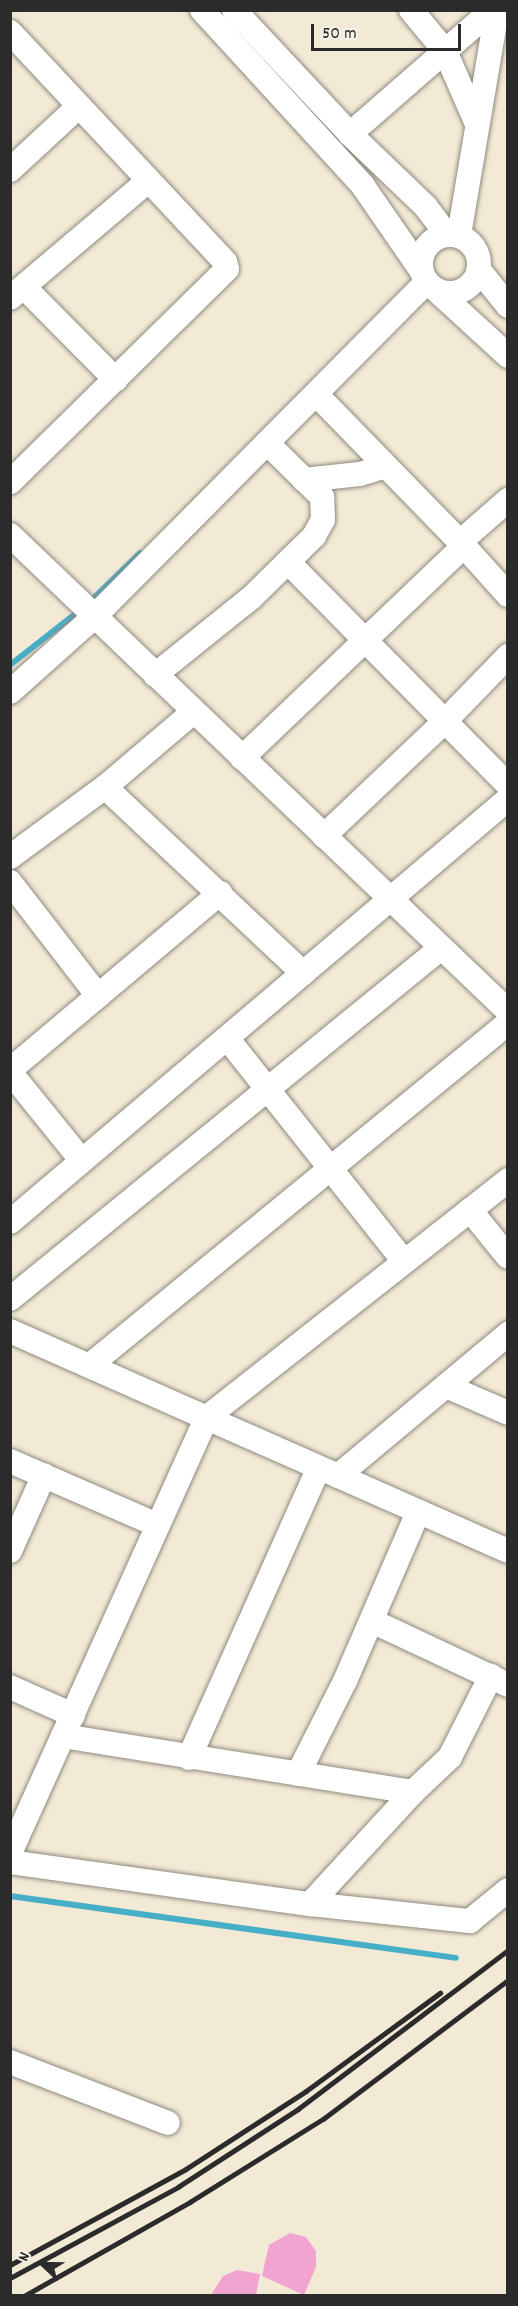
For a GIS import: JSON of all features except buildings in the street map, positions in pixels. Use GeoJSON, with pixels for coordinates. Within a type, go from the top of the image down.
{"type":"FeatureCollection","features":[{"type":"Feature","properties":{"kind":"street"},"geometry":{"type":"LineString","coordinates":[[202,10],[363,186],[428,281],[507,356]]}},
{"type":"Feature","properties":{"kind":"street"},"geometry":{"type":"LineString","coordinates":[[234,10],[350,134],[453,235],[475,247],[479,270],[507,306]]}},
{"type":"Feature","properties":{"kind":"street"},"geometry":{"type":"LineString","coordinates":[[411,10],[445,51],[476,122]]}},
{"type":"Feature","properties":{"kind":"street"},"geometry":{"type":"LineString","coordinates":[[350,134],[492,10]]}},
{"type":"Feature","properties":{"kind":"street"},"geometry":{"type":"LineString","coordinates":[[453,235],[497,10]]}},
{"type":"Feature","properties":{"kind":"street"},"geometry":{"type":"LineString","coordinates":[[10,32],[225,262],[227,269],[10,482]]}},
{"type":"Feature","properties":{"kind":"street"},"geometry":{"type":"LineString","coordinates":[[10,170],[79,106]]}},
{"type":"Feature","properties":{"kind":"street"},"geometry":{"type":"LineString","coordinates":[[116,380],[18,293],[148,181]]}},
{"type":"Feature","properties":{"kind":"street"},"geometry":{"type":"LineString","coordinates":[[428,281],[421,260],[430,243],[453,235]]}},
{"type":"Feature","properties":{"kind":"street"},"geometry":{"type":"LineString","coordinates":[[428,281],[458,292],[475,280],[479,270]]}},
{"type":"Feature","properties":{"kind":"street"},"geometry":{"type":"LineString","coordinates":[[10,692],[94,617],[428,281]]}},
{"type":"Feature","properties":{"kind":"street"},"geometry":{"type":"LineString","coordinates":[[316,394],[462,544],[507,595]]}},
{"type":"Feature","properties":{"kind":"street"},"geometry":{"type":"LineString","coordinates":[[154,675],[252,597],[314,536],[323,520],[322,497],[268,444]]}},
{"type":"Feature","properties":{"kind":"street"},"geometry":{"type":"LineString","coordinates":[[304,480],[360,474],[386,466]]}},
{"type":"Feature","properties":{"kind":"street"},"geometry":{"type":"LineString","coordinates":[[242,758],[365,641],[507,500]]}},
{"type":"Feature","properties":{"kind":"street"},"geometry":{"type":"LineString","coordinates":[[10,535],[507,1011]]}},
{"type":"Feature","properties":{"kind":"street"},"geometry":{"type":"LineString","coordinates":[[288,562],[507,785]]}},
{"type":"Feature","properties":{"kind":"street"},"geometry":{"type":"LineString","coordinates":[[324,836],[445,721],[507,656]]}},
{"type":"Feature","properties":{"kind":"street"},"geometry":{"type":"LineString","coordinates":[[10,857],[105,787],[194,712]]}},
{"type":"Feature","properties":{"kind":"street"},"geometry":{"type":"LineString","coordinates":[[105,787],[220,893],[303,974]]}},
{"type":"Feature","properties":{"kind":"street"},"geometry":{"type":"LineString","coordinates":[[10,1222],[507,799]]}},
{"type":"Feature","properties":{"kind":"street"},"geometry":{"type":"LineString","coordinates":[[10,882],[98,996]]}},
{"type":"Feature","properties":{"kind":"street"},"geometry":{"type":"LineString","coordinates":[[82,1161],[12,1065],[220,893]]}},
{"type":"Feature","properties":{"kind":"street"},"geometry":{"type":"LineString","coordinates":[[10,1299],[441,948]]}},
{"type":"Feature","properties":{"kind":"street"},"geometry":{"type":"LineString","coordinates":[[90,1366],[507,1023]]}},
{"type":"Feature","properties":{"kind":"street"},"geometry":{"type":"LineString","coordinates":[[227,1038],[404,1261]]}},
{"type":"Feature","properties":{"kind":"street"},"geometry":{"type":"LineString","coordinates":[[10,1853],[206,1418],[507,1180]]}},
{"type":"Feature","properties":{"kind":"street"},"geometry":{"type":"LineString","coordinates":[[470,1210],[507,1257]]}},
{"type":"Feature","properties":{"kind":"street"},"geometry":{"type":"LineString","coordinates":[[10,1331],[507,1551]]}},
{"type":"Feature","properties":{"kind":"street"},"geometry":{"type":"LineString","coordinates":[[189,1758],[328,1472],[446,1386],[507,1334]]}},
{"type":"Feature","properties":{"kind":"street"},"geometry":{"type":"LineString","coordinates":[[446,1386],[507,1413]]}},
{"type":"Feature","properties":{"kind":"street"},"geometry":{"type":"LineString","coordinates":[[10,1461],[157,1526]]}},
{"type":"Feature","properties":{"kind":"street"},"geometry":{"type":"LineString","coordinates":[[10,1551],[44,1475]]}},
{"type":"Feature","properties":{"kind":"street"},"geometry":{"type":"LineString","coordinates":[[298,1773],[372,1621],[418,1512]]}},
{"type":"Feature","properties":{"kind":"street"},"geometry":{"type":"LineString","coordinates":[[310,1904],[413,1792],[450,1757],[499,1680],[372,1621]]}},
{"type":"Feature","properties":{"kind":"street"},"geometry":{"type":"LineString","coordinates":[[10,1687],[68,1725],[189,1758],[413,1792]]}},
{"type":"Feature","properties":{"kind":"street"},"geometry":{"type":"LineString","coordinates":[[10,1862],[310,1904],[470,1921],[507,1890]]}},
{"type":"Feature","properties":{"kind":"street"},"geometry":{"type":"LineString","coordinates":[[10,2062],[168,2123]]}},
{"type":"Feature","properties":{"kind":"waterway"},"geometry":{"type":"LineString","coordinates":[[93,599],[140,553]]}},
{"type":"Feature","properties":{"kind":"waterway"},"geometry":{"type":"LineString","coordinates":[[10,665],[75,614]]}},
{"type":"Feature","properties":{"kind":"waterway"},"geometry":{"type":"LineString","coordinates":[[10,1896],[456,1958]]}},
{"type":"Feature","properties":{"kind":"railway"},"geometry":{"type":"LineString","coordinates":[[10,2278],[178,2187],[298,2109],[508,1950]]}},
{"type":"Feature","properties":{"kind":"railway"},"geometry":{"type":"LineString","coordinates":[[24,2296],[190,2202],[323,2119],[508,1980]]}},
{"type":"Feature","properties":{"kind":"railway"},"geometry":{"type":"LineString","coordinates":[[10,2265],[186,2169],[306,2091],[440,1993]]}}]}
